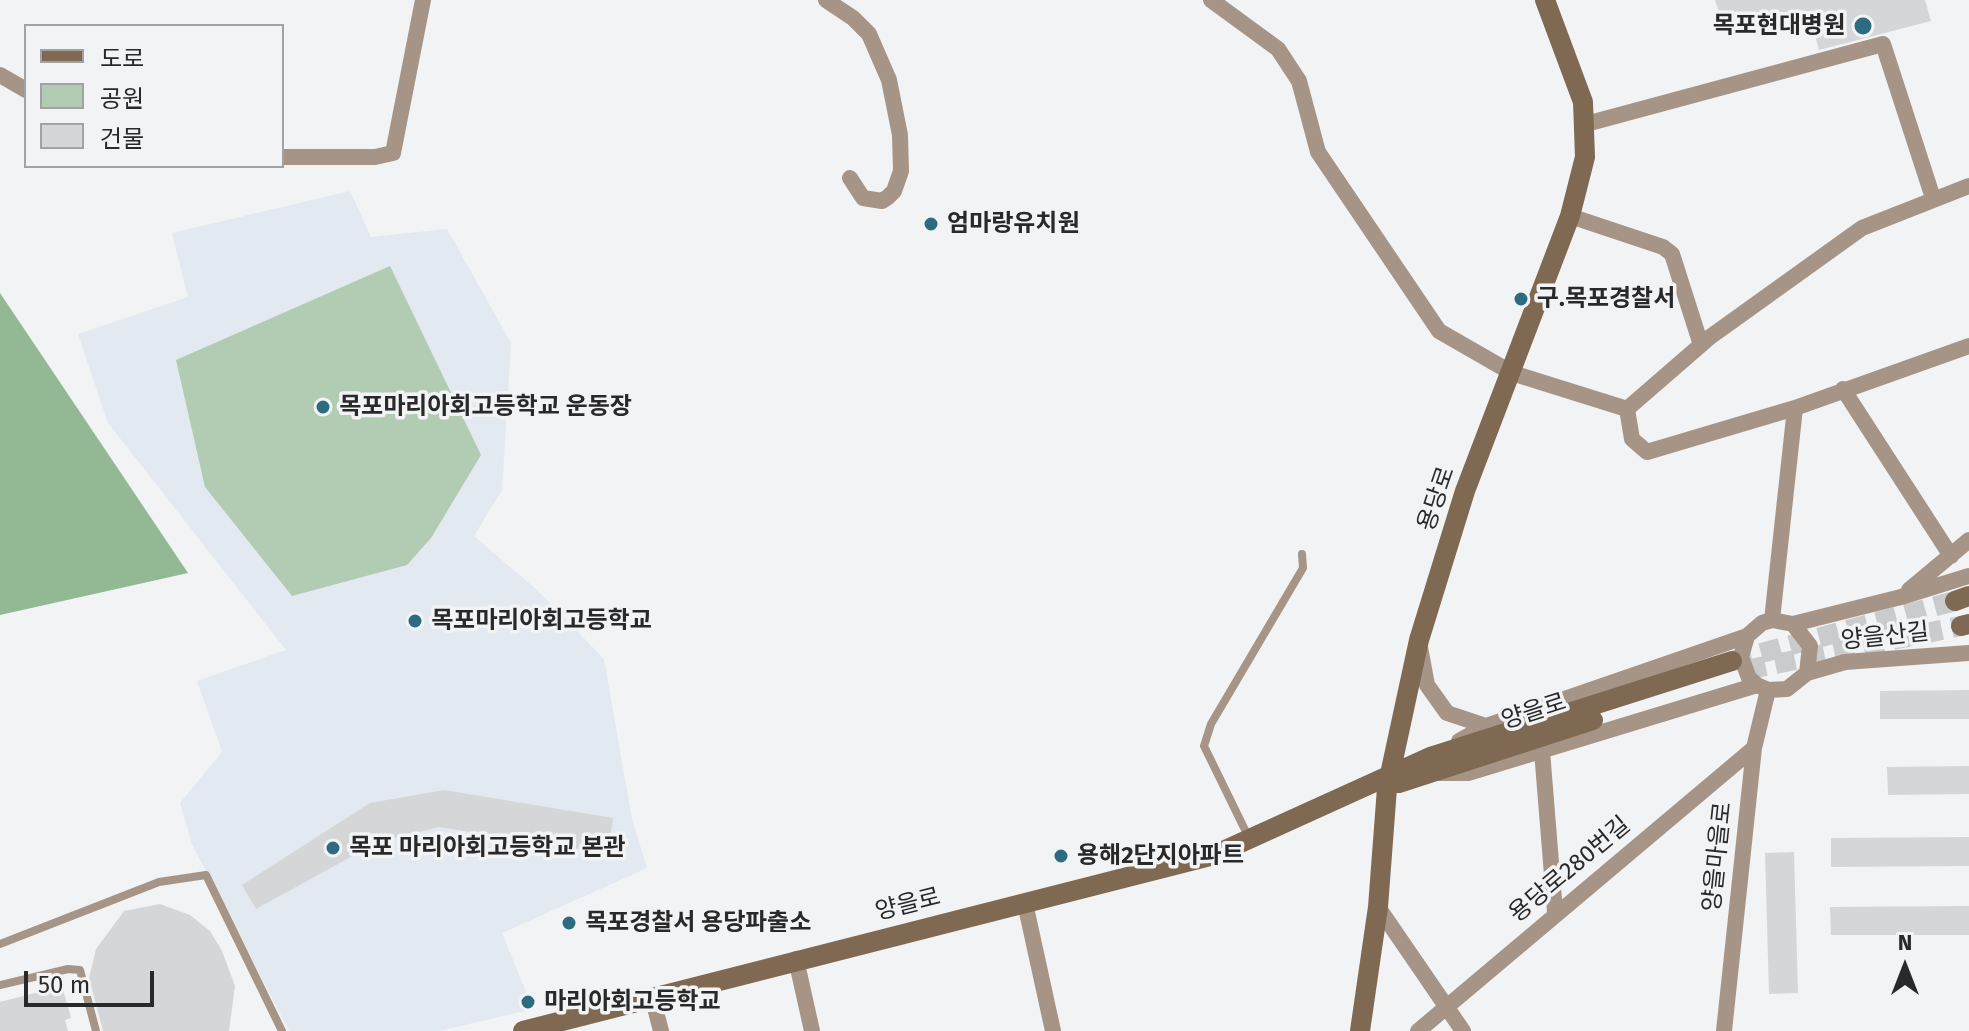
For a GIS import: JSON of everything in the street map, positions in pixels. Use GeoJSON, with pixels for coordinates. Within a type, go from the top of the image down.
{"type":"FeatureCollection","features":[{"type":"Feature","properties":{"kind":"street"},"geometry":{"type":"LineString","coordinates":[[284,157],[393,153],[423,0]]}},
{"type":"Feature","properties":{"kind":"street"},"geometry":{"type":"LineString","coordinates":[[826,0],[853,18],[869,34],[889,80],[900,135],[901,171],[894,191],[888,197],[882,201],[863,198],[850,178]]}},
{"type":"Feature","properties":{"kind":"street"},"geometry":{"type":"LineString","coordinates":[[1211,0],[1278,49],[1299,81],[1318,152],[1439,331],[1512,373],[1627,409]]}},
{"type":"Feature","properties":{"kind":"street","name":"용당로"},"geometry":{"type":"LineString","coordinates":[[1360,1031],[1378,907],[1389,781],[1419,640],[1465,491],[1570,216],[1585,157],[1586,124],[1576,79],[1545,0]]}},
{"type":"Feature","properties":{"kind":"street"},"geometry":{"type":"LineString","coordinates":[[1586,124],[1883,44],[1933,198]]}},
{"type":"Feature","properties":{"kind":"street"},"geometry":{"type":"LineString","coordinates":[[0,75],[24,89]]}},
{"type":"Feature","properties":{"kind":"street"},"geometry":{"type":"LineString","coordinates":[[1627,409],[1701,345],[1862,228],[1969,186]]}},
{"type":"Feature","properties":{"kind":"street"},"geometry":{"type":"LineString","coordinates":[[1570,216],[1663,247],[1672,254],[1701,345]]}},
{"type":"Feature","properties":{"kind":"street"},"geometry":{"type":"LineString","coordinates":[[1627,409],[1632,439],[1647,452],[1795,408],[1969,346]]}},
{"type":"Feature","properties":{"kind":"street"},"geometry":{"type":"LineString","coordinates":[[1843,389],[1951,556]]}},
{"type":"Feature","properties":{"kind":"street"},"geometry":{"type":"LineString","coordinates":[[1772,620],[1795,408]]}},
{"type":"Feature","properties":{"kind":"street"},"geometry":{"type":"LineString","coordinates":[[1901,597],[1969,540]]}},
{"type":"Feature","properties":{"kind":"street"},"geometry":{"type":"LineString","coordinates":[[1763,687],[1749,678],[1741,657],[1747,636],[1753,628],[1772,620],[1793,624],[1969,576]]}},
{"type":"Feature","properties":{"kind":"street"},"geometry":{"type":"LineString","coordinates":[[1430,765],[1468,773],[1763,687],[1793,686],[1807,673],[1810,646],[1793,624]]}},
{"type":"Feature","properties":{"kind":"street"},"geometry":{"type":"LineString","coordinates":[[1430,765],[1486,726],[1747,636]]}},
{"type":"Feature","properties":{"kind":"street"},"geometry":{"type":"LineString","coordinates":[[1419,640],[1427,685],[1447,713],[1486,726]]}},
{"type":"Feature","properties":{"kind":"street","name":"양을산길"},"geometry":{"type":"LineString","coordinates":[[1807,673],[1845,662],[1969,653]]}},
{"type":"Feature","properties":{"kind":"street","name":"양을로"},"geometry":{"type":"LineString","coordinates":[[523,1031],[1214,855],[1300,815],[1430,765],[1735,666]]}},
{"type":"Feature","properties":{"kind":"street","name":"양을마을로"},"geometry":{"type":"LineString","coordinates":[[1724,1031],[1763,687]]}},
{"type":"Feature","properties":{"kind":"street","name":"용당로280번길"},"geometry":{"type":"LineString","coordinates":[[1418,1031],[1555,912],[1754,748]]}},
{"type":"Feature","properties":{"kind":"street"},"geometry":{"type":"LineString","coordinates":[[1542,751],[1555,912]]}},
{"type":"Feature","properties":{"kind":"street"},"geometry":{"type":"LineString","coordinates":[[1025,903],[1053,1031]]}},
{"type":"Feature","properties":{"kind":"street"},"geometry":{"type":"LineString","coordinates":[[1378,907],[1463,1031]]}},
{"type":"Feature","properties":{"kind":"street"},"geometry":{"type":"LineString","coordinates":[[796,959],[812,1031]]}},
{"type":"Feature","properties":{"kind":"street"},"geometry":{"type":"LineString","coordinates":[[652,996],[661,1031]]}},
{"type":"Feature","properties":{"kind":"lane"},"geometry":{"type":"LineString","coordinates":[[1249,838],[1204,746],[1211,724],[1303,568],[1302,554]]}},
{"type":"Feature","properties":{"kind":"lane"},"geometry":{"type":"LineString","coordinates":[[0,944],[159,882],[206,875],[282,1031]]}},
{"type":"Feature","properties":{"kind":"lane"},"geometry":{"type":"LineString","coordinates":[[0,985],[68,969],[80,970],[96,1031]]}},
{"type":"Feature","properties":{"kind":"shaded area","name":"목포마리아회고등학교"},"geometry":{"type":"Polygon","coordinates":[[[350,191],[371,237],[447,229],[511,343],[502,490],[474,536],[538,591],[604,659],[632,819],[647,868],[502,933],[533,1009],[439,1031],[289,1031],[192,844],[180,803],[222,752],[197,681],[286,650],[108,423],[78,334],[188,297],[172,233],[350,191]]]}},
{"type":"Feature","properties":{"kind":"green space","name":"목포마리아회고등학교 운동장"},"geometry":{"type":"Polygon","coordinates":[[[390,266],[481,455],[431,538],[407,565],[292,596],[205,487],[176,360],[390,266]]]}},
{"type":"Feature","properties":{"kind":"green space"},"geometry":{"type":"Polygon","coordinates":[[[0,293],[188,573],[0,615],[0,293]]]}},
{"type":"Feature","properties":{"kind":"building","name":"목포현대병원"},"geometry":{"type":"Polygon","coordinates":[[[1715,0],[1925,0],[1931,21],[1819,50],[1812,25],[1772,36],[1769,27],[1752,32],[1720,16],[1715,0]]]}},
{"type":"Feature","properties":{"kind":"building"},"geometry":{"type":"Polygon","coordinates":[[[1969,690],[1969,719],[1880,719],[1880,691],[1969,690]]]}},
{"type":"Feature","properties":{"kind":"building"},"geometry":{"type":"Polygon","coordinates":[[[1969,766],[1969,794],[1888,795],[1887,767],[1969,766]]]}},
{"type":"Feature","properties":{"kind":"building","name":"목포 마리아회고등학교 본관"},"geometry":{"type":"Polygon","coordinates":[[[444,790],[613,818],[608,854],[439,827],[376,843],[256,909],[242,885],[370,803],[444,790]]]}},
{"type":"Feature","properties":{"kind":"building"},"geometry":{"type":"Polygon","coordinates":[[[1969,837],[1969,866],[1831,867],[1831,838],[1969,837]]]}},
{"type":"Feature","properties":{"kind":"building"},"geometry":{"type":"Polygon","coordinates":[[[1794,852],[1798,993],[1769,994],[1765,853],[1794,852]]]}},
{"type":"Feature","properties":{"kind":"building"},"geometry":{"type":"Polygon","coordinates":[[[160,904],[190,915],[210,931],[222,951],[235,986],[229,1031],[103,1031],[89,978],[96,949],[124,911],[160,904]]]}},
{"type":"Feature","properties":{"kind":"building"},"geometry":{"type":"Polygon","coordinates":[[[1969,906],[1969,935],[1831,935],[1830,907],[1969,906]]]}},
{"type":"Feature","properties":{"kind":"building"},"geometry":{"type":"Polygon","coordinates":[[[62,986],[71,1018],[65,1020],[68,1031],[0,1031],[0,1002],[62,986]]]}},
{"type":"Feature","properties":{"kind":"tunnel"},"geometry":{"type":"LineString","coordinates":[[1732,661],[1955,601]]}},
{"type":"Feature","properties":{"kind":"tunnel"},"geometry":{"type":"LineString","coordinates":[[1746,670],[1961,626]]}},
{"type":"Feature","properties":{"kind":"place","name":"목포현대병원"},"geometry":{"type":"Point","coordinates":[1863,26]}},
{"type":"Feature","properties":{"kind":"place","name":"엄마랑유치원"},"geometry":{"type":"Point","coordinates":[931,224]}},
{"type":"Feature","properties":{"kind":"place","name":"구.목포경찰서"},"geometry":{"type":"Point","coordinates":[1521,299]}},
{"type":"Feature","properties":{"kind":"place","name":"목포마리아회고등학교 운동장"},"geometry":{"type":"Point","coordinates":[323,407]}},
{"type":"Feature","properties":{"kind":"place","name":"목포마리아회고등학교"},"geometry":{"type":"Point","coordinates":[415,621]}},
{"type":"Feature","properties":{"kind":"place","name":"목포 마리아회고등학교 본관"},"geometry":{"type":"Point","coordinates":[333,848]}},
{"type":"Feature","properties":{"kind":"place","name":"용해2단지아파트"},"geometry":{"type":"Point","coordinates":[1061,856]}},
{"type":"Feature","properties":{"kind":"place","name":"목포경찰서 용당파출소"},"geometry":{"type":"Point","coordinates":[569,923]}},
{"type":"Feature","properties":{"kind":"place","name":"마리아회고등학교"},"geometry":{"type":"Point","coordinates":[528,1002]}}]}
